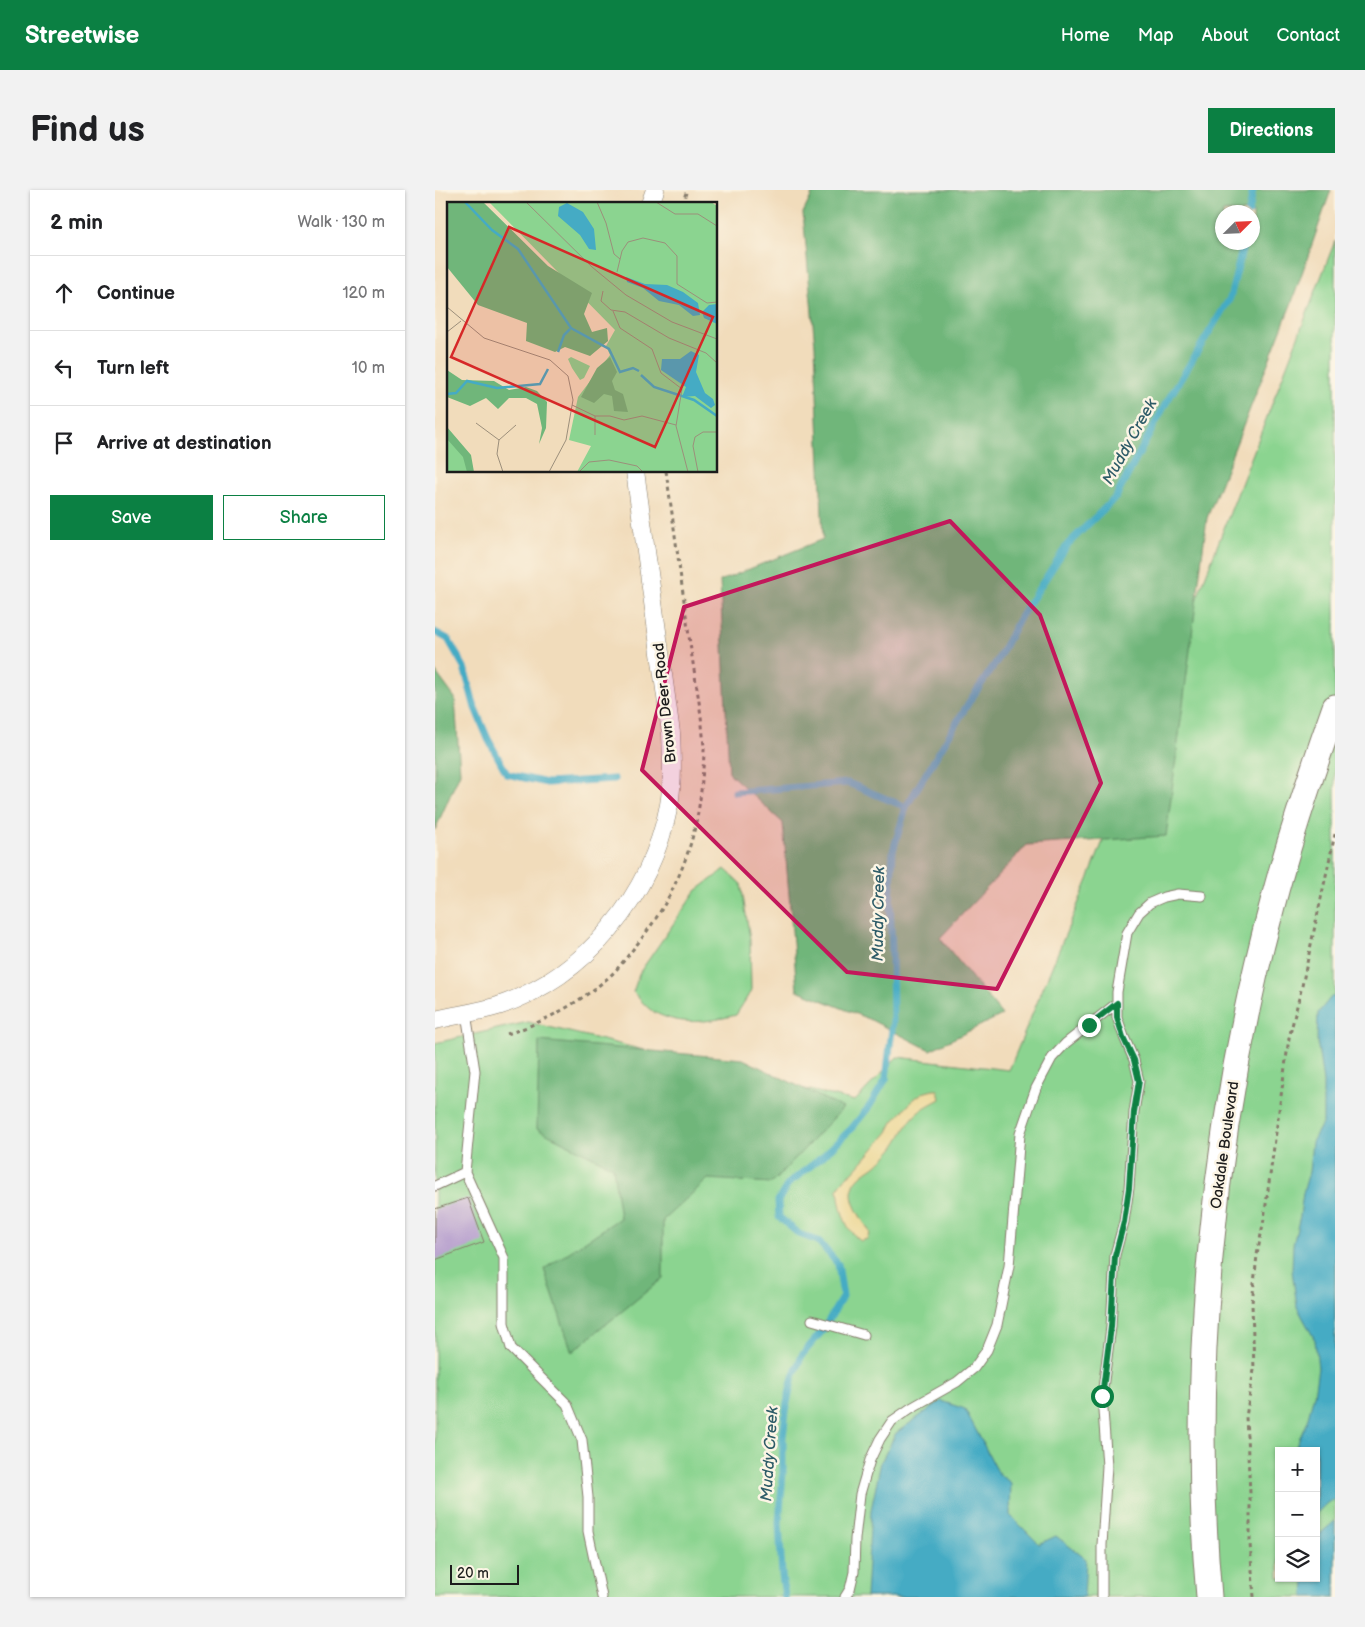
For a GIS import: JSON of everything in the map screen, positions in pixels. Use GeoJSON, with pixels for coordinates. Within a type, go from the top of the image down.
{"type":"FeatureCollection","features":[{"type":"Feature","properties":{"kind":"main road","name":"Oakdale Boulevard"},"geometry":{"type":"LineString","coordinates":[[1209,1597],[1204,1513],[1204,1376],[1212,1239],[1221,1161],[1242,1036],[1270,912],[1291,837],[1335,707]]}},
{"type":"Feature","properties":{"kind":"street","name":"Brown Deer Road"},"geometry":{"type":"LineString","coordinates":[[435,1020],[498,1006],[539,987],[569,968],[602,938],[624,911],[643,880],[657,848],[669,804],[673,769],[671,733],[635,472]]}},
{"type":"Feature","properties":{"kind":"lane"},"geometry":{"type":"LineString","coordinates":[[1103,1597],[1102,1545],[1107,1466],[1102,1396],[1111,1327],[1115,1256],[1124,1222],[1129,1188],[1134,1112],[1139,1081],[1134,1060],[1123,1037],[1117,1017],[1117,992],[1127,933],[1139,913],[1151,903],[1164,897],[1178,894],[1202,896]]}},
{"type":"Feature","properties":{"kind":"lane"},"geometry":{"type":"LineString","coordinates":[[845,1597],[850,1589],[854,1572],[859,1494],[870,1460],[880,1439],[892,1422],[911,1408],[957,1382],[973,1368],[987,1350],[994,1333],[1009,1266],[1020,1134],[1036,1088],[1052,1058],[1066,1043],[1117,1003]]}},
{"type":"Feature","properties":{"kind":"lane"},"geometry":{"type":"LineString","coordinates":[[466,1013],[475,1070],[465,1172],[504,1258],[504,1323],[511,1348],[567,1404],[583,1440],[588,1531],[603,1597]]}},
{"type":"Feature","properties":{"kind":"lane"},"geometry":{"type":"LineString","coordinates":[[435,1186],[465,1172]]}},
{"type":"Feature","properties":{"kind":"lane"},"geometry":{"type":"LineString","coordinates":[[812,1320],[864,1335]]}},
{"type":"Feature","properties":{"kind":"path"},"geometry":{"type":"LineString","coordinates":[[683,202],[687,190]]}},
{"type":"Feature","properties":{"kind":"path"},"geometry":{"type":"LineString","coordinates":[[1254,1597],[1250,1544],[1250,1493],[1246,1417],[1254,1370],[1252,1303],[1257,1255],[1267,1200],[1289,1038],[1335,834]]}},
{"type":"Feature","properties":{"kind":"highlighted area"},"geometry":{"type":"Polygon","coordinates":[[[950,521],[1040,615],[1101,783],[997,989],[847,972],[642,770],[684,607],[950,521]]]}},
{"type":"Feature","properties":{"kind":"green space"},"geometry":{"type":"Polygon","coordinates":[[[814,190],[1331,190],[1292,302],[1207,518],[1166,836],[1027,845],[940,938],[1002,1015],[930,1050],[871,1020],[797,990],[783,823],[729,773],[720,581],[823,539],[815,346],[803,213],[814,190]]]}},
{"type":"Feature","properties":{"kind":"green space"},"geometry":{"type":"Polygon","coordinates":[[[1335,241],[1335,1597],[435,1597],[435,1043],[528,1022],[855,1101],[897,1057],[1009,1070],[1088,880],[1335,241]]]}},
{"type":"Feature","properties":{"kind":"green space"},"geometry":{"type":"Polygon","coordinates":[[[435,671],[455,698],[460,773],[435,830],[435,671]]]}},
{"type":"Feature","properties":{"kind":"green space"},"geometry":{"type":"Polygon","coordinates":[[[725,869],[741,884],[750,939],[751,991],[736,1015],[705,1021],[685,1021],[675,1020],[656,1013],[633,992],[640,972],[696,891],[725,869]]]}},
{"type":"Feature","properties":{"kind":"green space"},"geometry":{"type":"Polygon","coordinates":[[[539,1041],[743,1059],[843,1108],[772,1183],[708,1179],[663,1220],[663,1278],[572,1352],[544,1269],[620,1218],[613,1167],[537,1129],[539,1041]]]}},
{"type":"Feature","properties":{"kind":"sand"},"geometry":{"type":"Polygon","coordinates":[[[938,1090],[940,1099],[915,1115],[891,1151],[860,1177],[853,1188],[853,1200],[857,1211],[870,1233],[867,1239],[861,1241],[847,1225],[840,1204],[838,1189],[844,1179],[869,1154],[888,1132],[893,1122],[913,1100],[922,1093],[938,1090]]]}},
{"type":"Feature","properties":{"kind":"water"},"geometry":{"type":"Polygon","coordinates":[[[1335,996],[1335,1499],[1327,1503],[1320,1510],[1320,1447],[1296,1447],[1307,1421],[1314,1395],[1318,1368],[1315,1340],[1297,1307],[1292,1270],[1293,1245],[1309,1172],[1312,1142],[1323,1122],[1323,1082],[1317,1040],[1318,1013],[1331,997],[1335,996]]]}},
{"type":"Feature","properties":{"kind":"water"},"geometry":{"type":"Polygon","coordinates":[[[941,1401],[965,1409],[999,1474],[1011,1483],[1010,1515],[1039,1544],[1056,1536],[1086,1559],[1084,1597],[866,1597],[871,1510],[881,1462],[896,1433],[941,1401]]]}},
{"type":"Feature","properties":{"kind":"water"},"geometry":{"type":"Polygon","coordinates":[[[1335,1521],[1335,1597],[1304,1597],[1305,1582],[1320,1582],[1320,1534],[1335,1521]]]}},
{"type":"Feature","properties":{"kind":"building"},"geometry":{"type":"Polygon","coordinates":[[[468,1198],[484,1242],[435,1260],[435,1209],[468,1198]]]}},
{"type":"Feature","properties":{"kind":"waterway","name":"Muddy Creek"},"geometry":{"type":"LineString","coordinates":[[1250,205],[1253,190]]}},
{"type":"Feature","properties":{"kind":"waterway","name":"Muddy Creek"},"geometry":{"type":"LineString","coordinates":[[785,1597],[779,1523],[783,1473],[783,1437],[787,1403],[793,1377],[802,1355],[823,1330],[843,1296],[838,1264],[818,1241],[799,1234],[779,1217],[778,1201],[788,1184],[822,1157],[851,1129],[869,1107],[886,1079],[893,1021],[890,901],[893,851],[906,807],[969,702],[997,661],[1019,619],[1068,544],[1116,497],[1166,403],[1230,298],[1242,250]]}},
{"type":"Feature","properties":{"kind":"waterway"},"geometry":{"type":"LineString","coordinates":[[435,632],[448,639],[464,667],[475,708],[488,739],[507,774],[547,783],[614,779]]}},
{"type":"Feature","properties":{"kind":"waterway"},"geometry":{"type":"LineString","coordinates":[[735,792],[848,783],[906,807]]}},
{"type":"Feature","properties":{"kind":"route"},"geometry":{"type":"LineString","coordinates":[[1089,1025],[1117,1003],[1117,1017],[1123,1037],[1134,1060],[1139,1081],[1134,1112],[1129,1188],[1124,1222],[1115,1256],[1111,1327],[1102,1396]]}}]}
